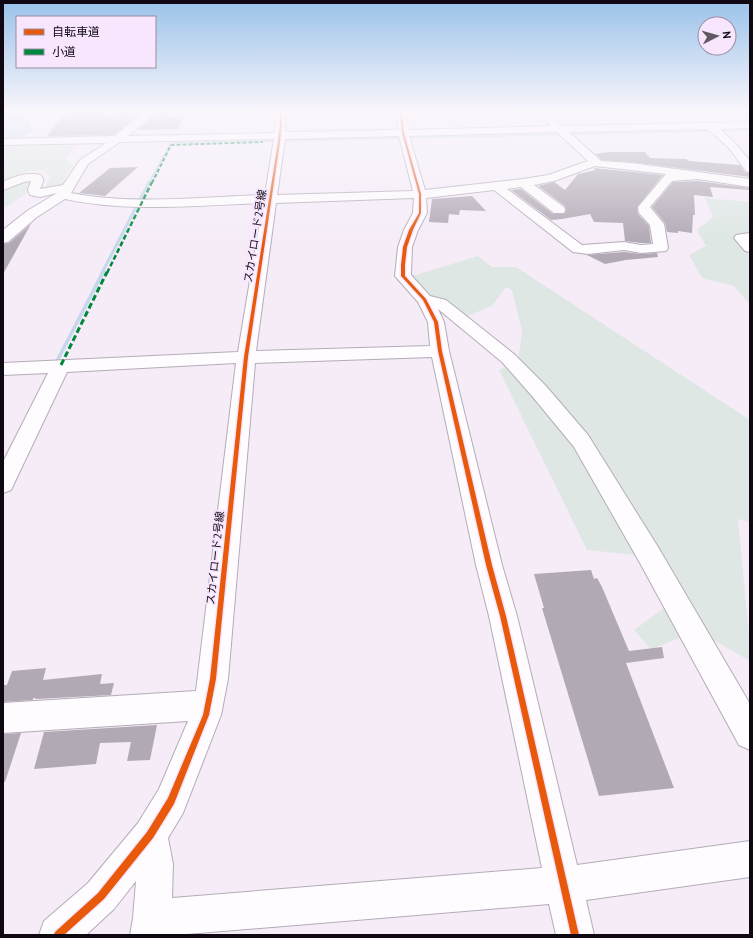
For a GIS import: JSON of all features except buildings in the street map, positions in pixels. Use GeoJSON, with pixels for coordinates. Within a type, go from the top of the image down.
{"type":"FeatureCollection","features":[{"type":"Feature","properties":{"kind":"street"},"geometry":{"type":"LineString","coordinates":[[3,239],[32,214],[66,191],[84,162],[93,156]]}},
{"type":"Feature","properties":{"kind":"street","name":"スカイロード2号線"},"geometry":{"type":"LineString","coordinates":[[58,935],[101,896],[150,835],[171,801],[206,715],[213,679],[246,357],[277,156]]}},
{"type":"Feature","properties":{"kind":"street"},"geometry":{"type":"LineString","coordinates":[[409,156],[420,194],[420,213],[411,230],[405,247],[403,276],[425,300],[436,322],[440,351],[489,565],[503,616],[575,935]]}},
{"type":"Feature","properties":{"kind":"street"},"geometry":{"type":"LineString","coordinates":[[588,156],[599,164],[631,166],[750,183]]}},
{"type":"Feature","properties":{"kind":"street"},"geometry":{"type":"LineString","coordinates":[[742,156],[750,169]]}},
{"type":"Feature","properties":{"kind":"street"},"geometry":{"type":"LineString","coordinates":[[3,186],[24,178],[32,177],[37,178],[38,181],[34,192],[66,191],[87,200],[139,203],[420,194],[524,183],[566,173],[595,162]]}},
{"type":"Feature","properties":{"kind":"street"},"geometry":{"type":"LineString","coordinates":[[496,186],[578,249],[588,250],[624,246],[641,249],[661,248],[657,224],[644,210],[644,207],[668,178],[672,176],[697,176]]}},
{"type":"Feature","properties":{"kind":"street"},"geometry":{"type":"LineString","coordinates":[[524,183],[559,210]]}},
{"type":"Feature","properties":{"kind":"street"},"geometry":{"type":"LineString","coordinates":[[750,237],[741,238],[750,248]]}},
{"type":"Feature","properties":{"kind":"street"},"geometry":{"type":"LineString","coordinates":[[425,300],[440,303],[508,358],[539,391],[581,442],[649,555],[750,734]]}},
{"type":"Feature","properties":{"kind":"street"},"geometry":{"type":"LineString","coordinates":[[3,369],[57,365],[246,357],[440,351]]}},
{"type":"Feature","properties":{"kind":"street"},"geometry":{"type":"LineString","coordinates":[[3,484],[57,365]]}},
{"type":"Feature","properties":{"kind":"street"},"geometry":{"type":"LineString","coordinates":[[3,718],[208,706]]}},
{"type":"Feature","properties":{"kind":"street"},"geometry":{"type":"LineString","coordinates":[[150,835],[154,864],[151,926],[563,885],[750,859]]}},
{"type":"Feature","properties":{"kind":"shaded area"},"geometry":{"type":"Polygon","coordinates":[[[3,156],[68,156],[66,159],[74,165],[67,173],[61,188],[44,189],[51,177],[40,170],[27,172],[3,184],[3,156]]]}},
{"type":"Feature","properties":{"kind":"shaded area"},"geometry":{"type":"Polygon","coordinates":[[[35,180],[30,191],[3,209],[3,190],[22,181],[35,180]]]}},
{"type":"Feature","properties":{"kind":"shaded area"},"geometry":{"type":"Polygon","coordinates":[[[705,198],[750,202],[750,234],[734,236],[750,255],[750,305],[734,286],[702,278],[689,255],[706,246],[697,230],[713,217],[705,198]]]}},
{"type":"Feature","properties":{"kind":"shaded area"},"geometry":{"type":"Polygon","coordinates":[[[478,256],[492,267],[516,267],[750,420],[750,522],[738,519],[750,646],[750,661],[698,631],[651,649],[634,630],[667,606],[636,555],[587,550],[499,370],[518,361],[522,331],[512,290],[506,287],[492,306],[467,316],[444,299],[428,298],[407,274],[416,275],[478,256]]]}},
{"type":"Feature","properties":{"kind":"waterway"},"geometry":{"type":"LineString","coordinates":[[149,183],[164,156]]}},
{"type":"Feature","properties":{"kind":"waterway"},"geometry":{"type":"LineString","coordinates":[[102,273],[149,182]]}},
{"type":"Feature","properties":{"kind":"waterway"},"geometry":{"type":"LineString","coordinates":[[55,365],[103,272]]}},
{"type":"Feature","properties":{"kind":"marked path"},"geometry":{"type":"LineString","coordinates":[[61,365],[166,156]]}},
{"type":"Feature","properties":{"kind":"cycle path"},"geometry":{"type":"LineString","coordinates":[[58,935],[101,896],[150,835],[171,801],[206,715],[213,679],[246,357],[277,156]]}},
{"type":"Feature","properties":{"kind":"cycle path"},"geometry":{"type":"LineString","coordinates":[[409,156],[420,194],[420,213],[411,230],[405,247],[403,276],[425,300],[436,322],[440,351],[489,565],[503,616],[575,935]]}}]}
